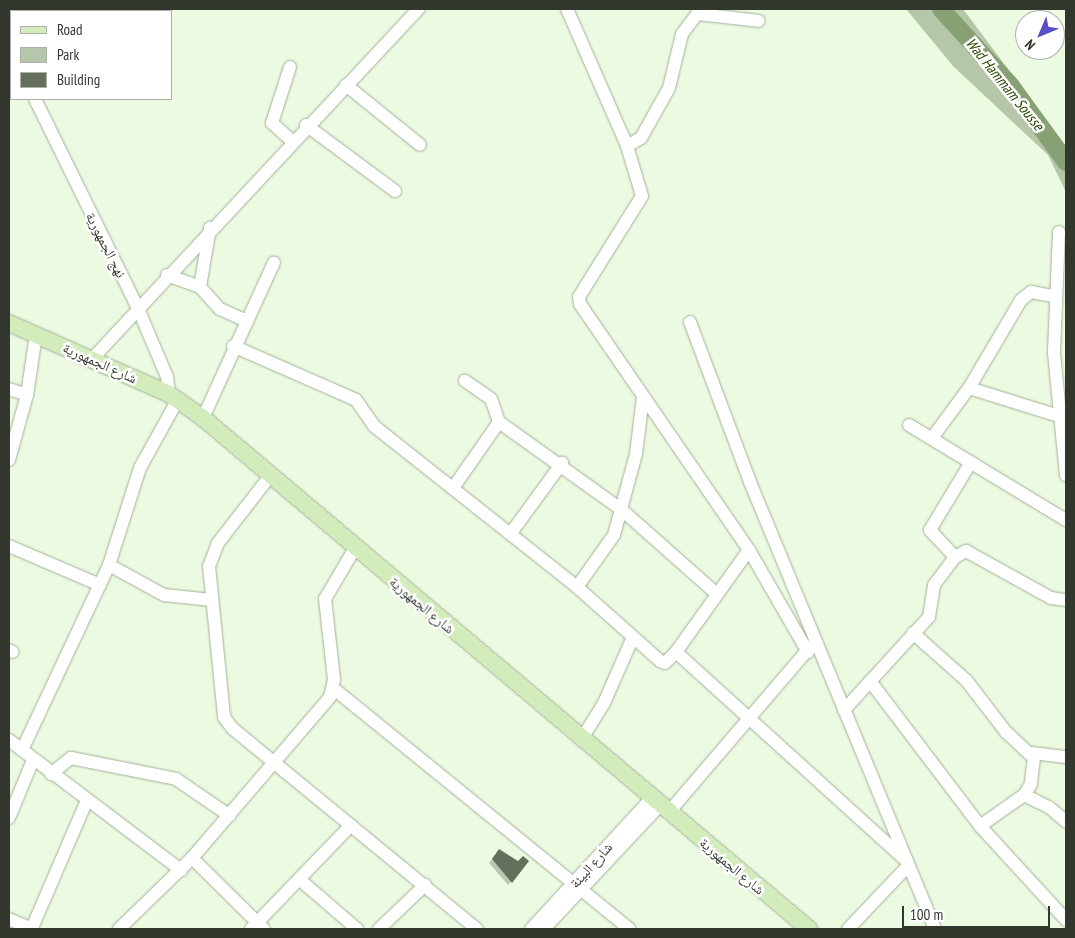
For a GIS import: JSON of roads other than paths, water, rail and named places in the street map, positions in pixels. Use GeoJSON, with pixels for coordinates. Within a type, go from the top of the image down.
{"type":"FeatureCollection","features":[{"type":"Feature","properties":{"kind":"main road","name":"شارع الجمهورية"},"geometry":{"type":"LineString","coordinates":[[9,323],[93,358],[173,398],[203,418],[659,806],[808,929]]}},
{"type":"Feature","properties":{"kind":"street"},"geometry":{"type":"LineString","coordinates":[[93,358],[137,306],[306,125],[419,9]]}},
{"type":"Feature","properties":{"kind":"street"},"geometry":{"type":"LineString","coordinates":[[567,9],[627,146],[642,198],[621,224],[578,300],[749,550],[808,652]]}},
{"type":"Feature","properties":{"kind":"street"},"geometry":{"type":"LineString","coordinates":[[627,146],[641,138],[669,88],[682,34],[697,14],[759,21]]}},
{"type":"Feature","properties":{"kind":"street"},"geometry":{"type":"LineString","coordinates":[[290,67],[272,123],[292,141]]}},
{"type":"Feature","properties":{"kind":"street"},"geometry":{"type":"LineString","coordinates":[[346,85],[420,145]]}},
{"type":"Feature","properties":{"kind":"street","name":"نهج الجمهورية"},"geometry":{"type":"LineString","coordinates":[[35,100],[137,306],[167,377],[173,398]]}},
{"type":"Feature","properties":{"kind":"street"},"geometry":{"type":"LineString","coordinates":[[306,125],[395,191]]}},
{"type":"Feature","properties":{"kind":"street"},"geometry":{"type":"LineString","coordinates":[[200,286],[210,228]]}},
{"type":"Feature","properties":{"kind":"street"},"geometry":{"type":"LineString","coordinates":[[1059,232],[1053,296],[1059,416],[1066,476]]}},
{"type":"Feature","properties":{"kind":"street"},"geometry":{"type":"LineString","coordinates":[[203,418],[233,346],[247,321],[274,262]]}},
{"type":"Feature","properties":{"kind":"street"},"geometry":{"type":"LineString","coordinates":[[167,275],[200,286],[220,309],[247,321]]}},
{"type":"Feature","properties":{"kind":"street"},"geometry":{"type":"LineString","coordinates":[[932,438],[969,388],[1021,300],[1031,292],[1053,296]]}},
{"type":"Feature","properties":{"kind":"street"},"geometry":{"type":"LineString","coordinates":[[690,322],[815,640],[935,929]]}},
{"type":"Feature","properties":{"kind":"street"},"geometry":{"type":"LineString","coordinates":[[9,460],[27,395],[36,335]]}},
{"type":"Feature","properties":{"kind":"street"},"geometry":{"type":"LineString","coordinates":[[233,346],[356,400],[374,426],[511,533],[577,587],[660,661],[665,663],[676,652],[749,550]]}},
{"type":"Feature","properties":{"kind":"street"},"geometry":{"type":"LineString","coordinates":[[465,381],[491,399],[499,422],[562,463],[622,510],[717,594]]}},
{"type":"Feature","properties":{"kind":"street"},"geometry":{"type":"LineString","coordinates":[[9,388],[27,395]]}},
{"type":"Feature","properties":{"kind":"street"},"geometry":{"type":"LineString","coordinates":[[969,388],[1059,416]]}},
{"type":"Feature","properties":{"kind":"street"},"geometry":{"type":"LineString","coordinates":[[577,587],[614,536],[636,454],[643,397]]}},
{"type":"Feature","properties":{"kind":"street"},"geometry":{"type":"LineString","coordinates":[[22,750],[109,565],[132,484],[173,398]]}},
{"type":"Feature","properties":{"kind":"street"},"geometry":{"type":"LineString","coordinates":[[453,488],[499,422]]}},
{"type":"Feature","properties":{"kind":"street"},"geometry":{"type":"LineString","coordinates":[[909,425],[1066,520]]}},
{"type":"Feature","properties":{"kind":"street"},"geometry":{"type":"LineString","coordinates":[[955,557],[930,530],[971,462]]}},
{"type":"Feature","properties":{"kind":"street"},"geometry":{"type":"LineString","coordinates":[[511,533],[562,463]]}},
{"type":"Feature","properties":{"kind":"street"},"geometry":{"type":"LineString","coordinates":[[270,476],[212,553],[212,600],[224,717],[276,764],[425,884],[477,929]]}},
{"type":"Feature","properties":{"kind":"street"},"geometry":{"type":"LineString","coordinates":[[9,546],[100,585]]}},
{"type":"Feature","properties":{"kind":"street"},"geometry":{"type":"LineString","coordinates":[[119,929],[192,858],[230,816],[276,764],[334,688],[325,599],[355,548]]}},
{"type":"Feature","properties":{"kind":"street"},"geometry":{"type":"LineString","coordinates":[[844,710],[931,614],[934,585],[955,557],[974,553],[1051,598],[1066,600]]}},
{"type":"Feature","properties":{"kind":"street"},"geometry":{"type":"LineString","coordinates":[[109,565],[164,595],[212,600]]}},
{"type":"Feature","properties":{"kind":"street"},"geometry":{"type":"LineString","coordinates":[[913,633],[966,680],[1006,732],[1032,753],[1066,757]]}},
{"type":"Feature","properties":{"kind":"street"},"geometry":{"type":"LineString","coordinates":[[581,740],[604,703],[633,637]]}},
{"type":"Feature","properties":{"kind":"street","name":"شارع البيئة"},"geometry":{"type":"LineString","coordinates":[[531,929],[578,887],[749,720],[808,652],[815,640]]}},
{"type":"Feature","properties":{"kind":"street"},"geometry":{"type":"LineString","coordinates":[[676,652],[907,863]]}},
{"type":"Feature","properties":{"kind":"street"},"geometry":{"type":"LineString","coordinates":[[870,681],[980,826],[1066,920]]}},
{"type":"Feature","properties":{"kind":"street"},"geometry":{"type":"LineString","coordinates":[[334,688],[630,929]]}},
{"type":"Feature","properties":{"kind":"street"},"geometry":{"type":"LineString","coordinates":[[9,740],[51,774],[180,870]]}},
{"type":"Feature","properties":{"kind":"street"},"geometry":{"type":"LineString","coordinates":[[980,826],[1024,795],[1032,775],[1032,753]]}},
{"type":"Feature","properties":{"kind":"street"},"geometry":{"type":"LineString","coordinates":[[51,774],[71,758],[176,780],[230,816]]}},
{"type":"Feature","properties":{"kind":"street"},"geometry":{"type":"LineString","coordinates":[[10,809],[33,760]]}},
{"type":"Feature","properties":{"kind":"street"},"geometry":{"type":"LineString","coordinates":[[1024,795],[1049,807],[1066,822]]}},
{"type":"Feature","properties":{"kind":"street"},"geometry":{"type":"LineString","coordinates":[[9,918],[32,928],[87,800]]}},
{"type":"Feature","properties":{"kind":"street"},"geometry":{"type":"LineString","coordinates":[[192,858],[257,927],[299,879],[351,825]]}},
{"type":"Feature","properties":{"kind":"street"},"geometry":{"type":"LineString","coordinates":[[848,929],[907,863]]}},
{"type":"Feature","properties":{"kind":"street"},"geometry":{"type":"LineString","coordinates":[[299,879],[356,929]]}},
{"type":"Feature","properties":{"kind":"street"},"geometry":{"type":"LineString","coordinates":[[379,929],[425,884]]}},
{"type":"Feature","properties":{"kind":"street","name":"شارع البيئة"},"geometry":{"type":"LineString","coordinates":[[544,929],[578,887]]}},
{"type":"Feature","properties":{"kind":"waterway","name":"Wad Hammam Sousse"},"geometry":{"type":"LineString","coordinates":[[941,9],[1011,86],[1066,162]]}}]}
